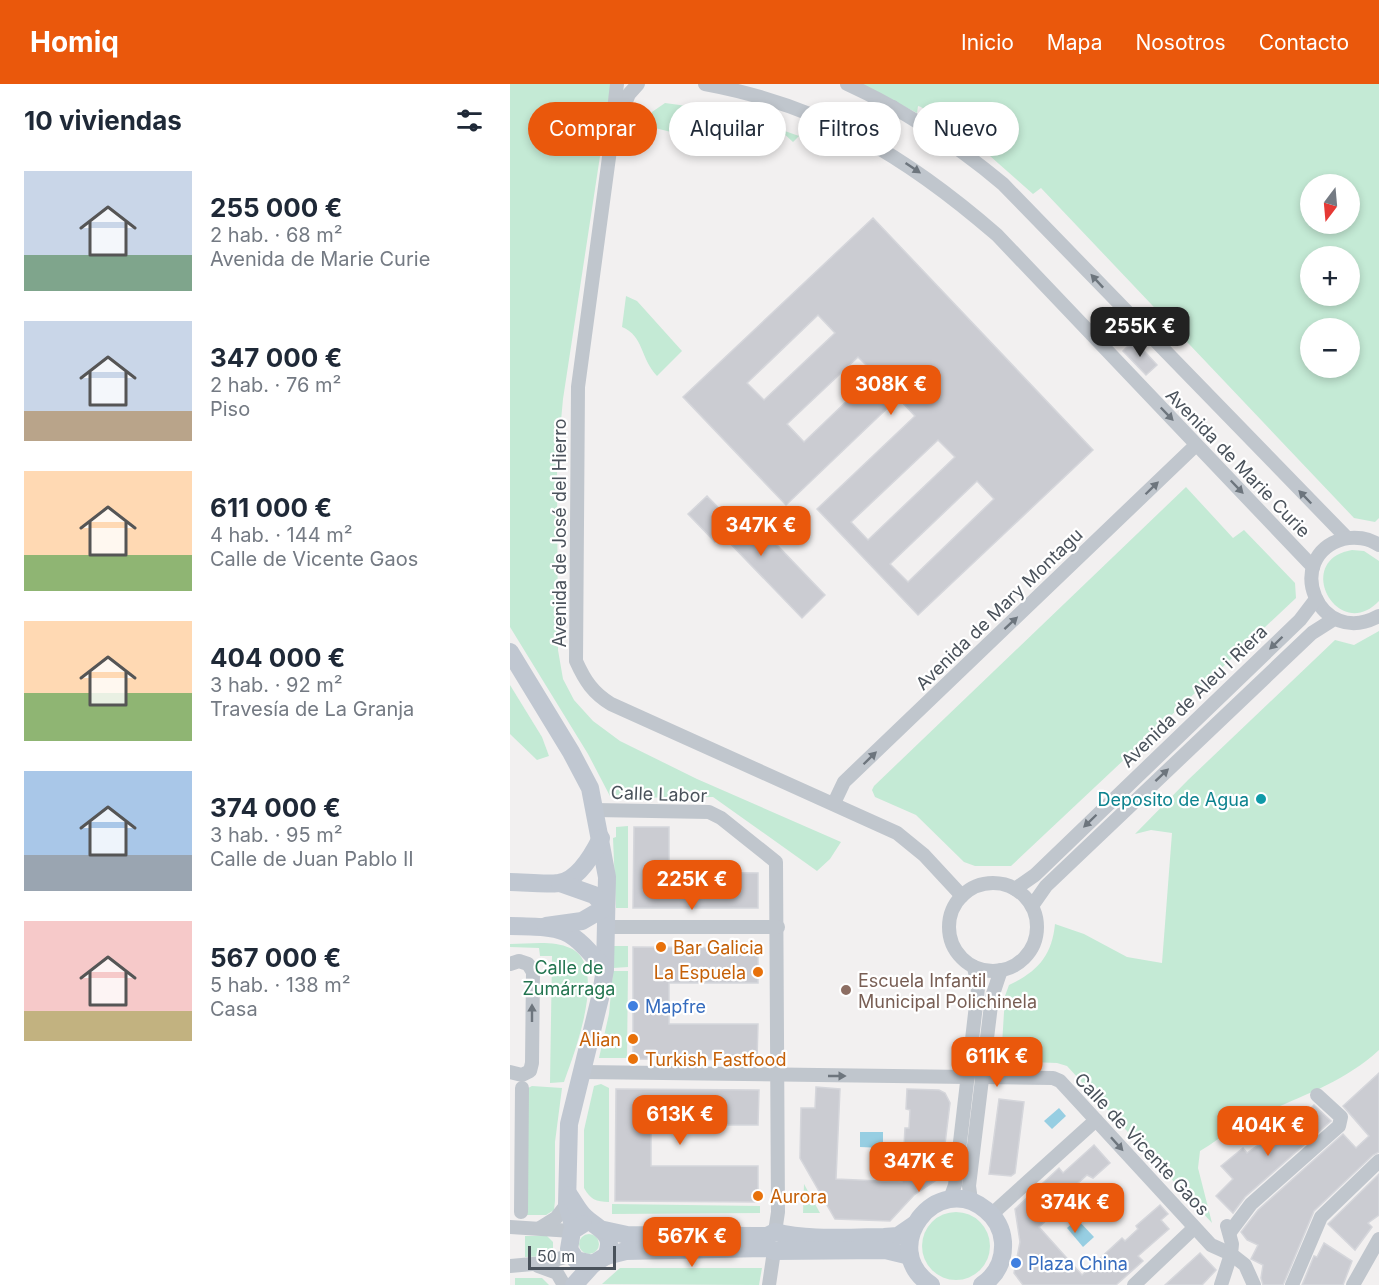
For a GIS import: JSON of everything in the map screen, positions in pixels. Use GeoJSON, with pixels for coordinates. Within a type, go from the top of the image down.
{"type":"FeatureCollection","features":[{"type":"Feature","properties":{"kind":"street"},"geometry":{"type":"LineString","coordinates":[[615,102],[617,84]]}},
{"type":"Feature","properties":{"kind":"street"},"geometry":{"type":"LineString","coordinates":[[626,102],[638,84]]}},
{"type":"Feature","properties":{"kind":"street","name":"Avenida de Marie Curie"},"geometry":{"type":"LineString","coordinates":[[705,84],[798,110]]}},
{"type":"Feature","properties":{"kind":"street","name":"Avenida de Marie Curie"},"geometry":{"type":"LineString","coordinates":[[847,84],[883,102]]}},
{"type":"Feature","properties":{"kind":"street","name":"Avenida de Marie Curie"},"geometry":{"type":"LineString","coordinates":[[901,112],[969,155],[1004,184],[1347,538]]}},
{"type":"Feature","properties":{"kind":"street","name":"Avenida de José del Hierro"},"geometry":{"type":"LineString","coordinates":[[610,156],[578,387],[576,661],[584,679],[595,694],[611,704],[897,833],[924,855],[962,896]]}},
{"type":"Feature","properties":{"kind":"street","name":"Avenida de Marie Curie"},"geometry":{"type":"LineString","coordinates":[[894,156],[951,195],[997,236],[1313,567]]}},
{"type":"Feature","properties":{"kind":"street","name":"Avenida de Mary Montagu"},"geometry":{"type":"LineString","coordinates":[[834,803],[847,780],[1196,445]]}},
{"type":"Feature","properties":{"kind":"street"},"geometry":{"type":"LineString","coordinates":[[1379,546],[1361,538],[1347,538],[1326,548],[1313,567],[1312,589],[1316,599],[1334,619],[1358,624],[1379,616]]}},
{"type":"Feature","properties":{"kind":"street","name":"Avenida de Aleu i Riera"},"geometry":{"type":"LineString","coordinates":[[1015,889],[1035,875],[1291,628],[1316,599]]}},
{"type":"Feature","properties":{"kind":"street","name":"Avenida de Aleu i Riera"},"geometry":{"type":"LineString","coordinates":[[1032,906],[1046,886],[1180,758],[1312,633],[1334,619]]}},
{"type":"Feature","properties":{"kind":"street"},"geometry":{"type":"LineString","coordinates":[[510,652],[571,752],[590,788],[607,877],[604,969],[596,1025],[569,1124],[568,1200],[573,1230],[568,1242],[572,1256],[565,1285]]}},
{"type":"Feature","properties":{"kind":"street","name":"Calle Labor"},"geometry":{"type":"LineString","coordinates":[[595,810],[708,812],[721,818],[776,862],[778,927]]}},
{"type":"Feature","properties":{"kind":"street"},"geometry":{"type":"LineString","coordinates":[[560,883],[582,867],[594,854],[601,838]]}},
{"type":"Feature","properties":{"kind":"street"},"geometry":{"type":"LineString","coordinates":[[510,882],[560,883],[594,895],[606,907]]}},
{"type":"Feature","properties":{"kind":"street"},"geometry":{"type":"LineString","coordinates":[[997,883],[1015,889],[1032,906],[1037,922],[1034,945],[1020,962],[1001,970],[987,970],[974,966],[961,957],[950,934],[953,910],[962,896],[988,884],[997,883]]}},
{"type":"Feature","properties":{"kind":"street"},"geometry":{"type":"LineString","coordinates":[[510,926],[546,926],[582,921],[606,907]]}},
{"type":"Feature","properties":{"kind":"street"},"geometry":{"type":"LineString","coordinates":[[546,926],[579,939],[604,969]]}},
{"type":"Feature","properties":{"kind":"street"},"geometry":{"type":"LineString","coordinates":[[606,927],[778,927],[778,1221],[769,1285]]}},
{"type":"Feature","properties":{"kind":"street"},"geometry":{"type":"LineString","coordinates":[[510,964],[519,962],[528,964],[533,972],[532,1063],[516,1073]]}},
{"type":"Feature","properties":{"kind":"street"},"geometry":{"type":"LineString","coordinates":[[950,1199],[956,1185],[978,988],[974,966]]}},
{"type":"Feature","properties":{"kind":"street"},"geometry":{"type":"LineString","coordinates":[[970,1201],[969,1186],[993,990],[1001,970]]}},
{"type":"Feature","properties":{"kind":"street"},"geometry":{"type":"LineString","coordinates":[[582,1072],[968,1077]]}},
{"type":"Feature","properties":{"kind":"street","name":"Calle de Vicente Gaos"},"geometry":{"type":"LineString","coordinates":[[982,1077],[1053,1078],[1060,1081],[1211,1245],[1231,1254],[1245,1265],[1254,1285]]}},
{"type":"Feature","properties":{"kind":"street"},"geometry":{"type":"LineString","coordinates":[[521,1212],[522,1089]]}},
{"type":"Feature","properties":{"kind":"street"},"geometry":{"type":"LineString","coordinates":[[1221,1285],[1231,1254],[1228,1229],[1251,1204],[1339,1126],[1341,1117],[1317,1095]]}},
{"type":"Feature","properties":{"kind":"street"},"geometry":{"type":"LineString","coordinates":[[992,1214],[1096,1120]]}},
{"type":"Feature","properties":{"kind":"street"},"geometry":{"type":"LineString","coordinates":[[1292,1285],[1321,1217],[1379,1161]]}},
{"type":"Feature","properties":{"kind":"street"},"geometry":{"type":"LineString","coordinates":[[510,1266],[530,1265],[572,1256],[581,1263],[626,1251],[897,1236],[914,1225],[929,1208],[950,1199],[970,1201],[992,1214],[999,1225],[1003,1243],[1001,1261],[993,1281]]}},
{"type":"Feature","properties":{"kind":"street"},"geometry":{"type":"LineString","coordinates":[[568,1200],[582,1215],[599,1227],[610,1243],[599,1260],[574,1285]]}},
{"type":"Feature","properties":{"kind":"street"},"geometry":{"type":"LineString","coordinates":[[540,1228],[556,1218],[568,1200]]}},
{"type":"Feature","properties":{"kind":"street"},"geometry":{"type":"LineString","coordinates":[[510,1227],[573,1230],[586,1223],[627,1235],[885,1250],[910,1256]]}},
{"type":"Feature","properties":{"kind":"street"},"geometry":{"type":"LineString","coordinates":[[914,1225],[910,1240],[910,1256],[919,1274],[931,1285]]}},
{"type":"Feature","properties":{"kind":"street"},"geometry":{"type":"LineString","coordinates":[[1134,1285],[1194,1228]]}},
{"type":"Feature","properties":{"kind":"street"},"geometry":{"type":"LineString","coordinates":[[1353,1285],[1379,1239]]}},
{"type":"Feature","properties":{"kind":"street"},"geometry":{"type":"LineString","coordinates":[[530,1265],[549,1268],[557,1273],[565,1285]]}},
{"type":"Feature","properties":{"kind":"green space"},"geometry":{"type":"Polygon","coordinates":[[[510,84],[611,84],[608,102],[528,102],[528,156],[600,156],[563,399],[557,464],[558,650],[563,679],[574,700],[593,721],[620,741],[697,779],[841,842],[830,859],[817,871],[713,797],[611,798],[588,754],[510,627],[510,84]]]}},
{"type":"Feature","properties":{"kind":"green space"},"geometry":{"type":"Polygon","coordinates":[[[861,84],[1379,84],[1379,518],[1375,522],[1354,518],[1041,188],[1033,194],[990,156],[1019,156],[1019,102],[913,102],[913,111],[901,105],[901,102],[896,102],[861,84]]]}},
{"type":"Feature","properties":{"kind":"green space"},"geometry":{"type":"Polygon","coordinates":[[[665,103],[669,104],[669,132],[657,128],[657,109],[665,103]]]}},
{"type":"Feature","properties":{"kind":"green space"},"geometry":{"type":"Polygon","coordinates":[[[786,132],[798,136],[793,142],[786,136],[786,132]]]}},
{"type":"Feature","properties":{"kind":"green space"},"geometry":{"type":"Polygon","coordinates":[[[626,296],[637,301],[682,351],[657,376],[634,336],[622,327],[626,296]]]}},
{"type":"Feature","properties":{"kind":"green space"},"geometry":{"type":"Polygon","coordinates":[[[1186,487],[1233,538],[1244,530],[1295,583],[1296,598],[1011,866],[975,866],[964,862],[916,815],[875,797],[872,790],[874,786],[1186,487]]]}},
{"type":"Feature","properties":{"kind":"green space"},"geometry":{"type":"Polygon","coordinates":[[[1352,550],[1364,551],[1379,561],[1379,601],[1364,612],[1349,613],[1337,606],[1328,595],[1323,582],[1325,568],[1334,557],[1352,550]]]}},
{"type":"Feature","properties":{"kind":"green space"},"geometry":{"type":"Polygon","coordinates":[[[1379,631],[1379,1050],[1346,1075],[1254,1118],[1200,1151],[1198,1168],[1212,1223],[1067,1066],[1057,1063],[1001,1061],[1005,996],[1009,985],[1028,974],[1047,954],[1055,924],[1084,934],[1127,957],[1162,963],[1172,833],[1151,830],[1135,834],[1188,780],[1335,640],[1354,645],[1379,631]]]}},
{"type":"Feature","properties":{"kind":"green space"},"geometry":{"type":"Polygon","coordinates":[[[510,685],[542,737],[549,756],[537,760],[510,734],[510,685]]]}},
{"type":"Feature","properties":{"kind":"green space"},"geometry":{"type":"Polygon","coordinates":[[[628,826],[628,908],[616,908],[613,838],[616,837],[616,827],[628,826]]]}},
{"type":"Feature","properties":{"kind":"green space","name":"Calle de Zumárraga"},"geometry":{"type":"Polygon","coordinates":[[[510,944],[556,944],[570,948],[581,957],[587,972],[588,990],[581,1032],[564,1082],[550,1083],[552,956],[540,956],[539,948],[510,947],[510,944]]]}},
{"type":"Feature","properties":{"kind":"green space"},"geometry":{"type":"Polygon","coordinates":[[[614,946],[628,946],[628,967],[613,968],[614,946]]]}},
{"type":"Feature","properties":{"kind":"green space"},"geometry":{"type":"Polygon","coordinates":[[[613,971],[628,971],[627,1058],[599,1058],[609,1014],[613,971]]]}},
{"type":"Feature","properties":{"kind":"green space"},"geometry":{"type":"Polygon","coordinates":[[[601,1084],[609,1088],[609,1202],[594,1199],[584,1188],[584,1130],[594,1086],[601,1084]]]}},
{"type":"Feature","properties":{"kind":"green space"},"geometry":{"type":"Polygon","coordinates":[[[532,1086],[562,1088],[555,1142],[554,1210],[546,1215],[525,1215],[526,1089],[532,1086]]]}},
{"type":"Feature","properties":{"kind":"green space"},"geometry":{"type":"Polygon","coordinates":[[[804,1184],[820,1213],[803,1213],[804,1184]]]}},
{"type":"Feature","properties":{"kind":"green space"},"geometry":{"type":"Polygon","coordinates":[[[612,1204],[760,1206],[760,1213],[612,1214],[612,1204]]]}},
{"type":"Feature","properties":{"kind":"green space"},"geometry":{"type":"Polygon","coordinates":[[[956,1212],[969,1215],[980,1222],[987,1233],[990,1246],[987,1259],[980,1270],[969,1277],[956,1280],[943,1277],[932,1270],[925,1259],[922,1246],[925,1233],[932,1222],[943,1215],[956,1212]]]}},
{"type":"Feature","properties":{"kind":"green space"},"geometry":{"type":"Polygon","coordinates":[[[585,1234],[593,1234],[599,1240],[599,1248],[593,1254],[585,1254],[579,1248],[579,1240],[585,1234]]]}},
{"type":"Feature","properties":{"kind":"green space"},"geometry":{"type":"Polygon","coordinates":[[[525,1236],[547,1236],[553,1242],[553,1250],[547,1256],[525,1257],[525,1236]]]}},
{"type":"Feature","properties":{"kind":"green space"},"geometry":{"type":"Polygon","coordinates":[[[620,1268],[762,1268],[759,1285],[602,1284],[620,1268]]]}},
{"type":"Feature","properties":{"kind":"green space"},"geometry":{"type":"Polygon","coordinates":[[[515,1278],[542,1278],[549,1285],[515,1285],[515,1278]]]}},
{"type":"Feature","properties":{"kind":"water"},"geometry":{"type":"Polygon","coordinates":[[[1059,1108],[1066,1116],[1052,1129],[1044,1121],[1059,1108]]]}},
{"type":"Feature","properties":{"kind":"water"},"geometry":{"type":"Polygon","coordinates":[[[860,1132],[883,1132],[883,1148],[860,1147],[860,1132]]]}},
{"type":"Feature","properties":{"kind":"water"},"geometry":{"type":"Polygon","coordinates":[[[1077,1219],[1094,1237],[1083,1247],[1067,1228],[1077,1219]]]}},
{"type":"Feature","properties":{"kind":"building"},"geometry":{"type":"Polygon","coordinates":[[[873,218],[1093,450],[918,615],[817,509],[915,416],[898,398],[786,505],[683,397],[873,218]],[[818,315],[747,383],[764,400],[835,333],[818,315]],[[858,357],[787,424],[804,442],[875,374],[858,357]],[[938,440],[851,522],[868,540],[955,457],[938,440]],[[977,481],[890,564],[908,582],[994,499],[977,481]]]}},
{"type":"Feature","properties":{"kind":"building"},"geometry":{"type":"Polygon","coordinates":[[[1134,340],[1157,365],[1146,375],[1123,351],[1134,340]]]}},
{"type":"Feature","properties":{"kind":"building"},"geometry":{"type":"Polygon","coordinates":[[[707,496],[742,532],[754,521],[825,595],[802,618],[722,535],[715,542],[688,514],[707,496]]]}},
{"type":"Feature","properties":{"kind":"building"},"geometry":{"type":"Polygon","coordinates":[[[634,827],[669,827],[669,872],[758,873],[758,908],[633,908],[634,827]]]}},
{"type":"Feature","properties":{"kind":"building"},"geometry":{"type":"Polygon","coordinates":[[[633,947],[758,948],[758,983],[669,983],[669,1024],[758,1024],[757,1060],[633,1059],[633,947]]]}},
{"type":"Feature","properties":{"kind":"building"},"geometry":{"type":"Polygon","coordinates":[[[1379,1073],[1379,1152],[1373,1155],[1314,1211],[1283,1285],[1263,1285],[1261,1278],[1263,1265],[1251,1259],[1258,1245],[1247,1240],[1241,1232],[1258,1210],[1343,1134],[1356,1148],[1369,1136],[1343,1106],[1379,1073]]]}},
{"type":"Feature","properties":{"kind":"building"},"geometry":{"type":"Polygon","coordinates":[[[816,1087],[840,1089],[836,1179],[902,1182],[905,1128],[909,1128],[910,1110],[906,1109],[907,1089],[939,1090],[945,1093],[950,1103],[941,1177],[914,1195],[890,1221],[835,1219],[800,1158],[801,1108],[815,1108],[816,1087]]]}},
{"type":"Feature","properties":{"kind":"building"},"geometry":{"type":"Polygon","coordinates":[[[616,1089],[759,1090],[758,1125],[651,1125],[651,1166],[758,1166],[758,1202],[615,1201],[616,1089]]]}},
{"type":"Feature","properties":{"kind":"building"},"geometry":{"type":"Polygon","coordinates":[[[999,1099],[1024,1102],[1015,1173],[1011,1176],[989,1174],[999,1099]]]}},
{"type":"Feature","properties":{"kind":"building"},"geometry":{"type":"Polygon","coordinates":[[[1314,1105],[1331,1121],[1245,1197],[1233,1213],[1216,1196],[1233,1179],[1221,1166],[1243,1148],[1247,1153],[1292,1121],[1294,1123],[1314,1105]]]}},
{"type":"Feature","properties":{"kind":"building"},"geometry":{"type":"Polygon","coordinates":[[[1094,1145],[1110,1163],[1093,1178],[1087,1175],[1076,1185],[1079,1191],[1039,1227],[1082,1275],[1122,1238],[1125,1241],[1138,1229],[1136,1226],[1160,1205],[1168,1214],[1161,1220],[1169,1229],[1138,1256],[1143,1261],[1116,1285],[1023,1285],[1014,1273],[1020,1242],[1015,1209],[1059,1168],[1063,1173],[1094,1145]]]}},
{"type":"Feature","properties":{"kind":"building"},"geometry":{"type":"Polygon","coordinates":[[[1379,1174],[1379,1215],[1368,1223],[1372,1227],[1355,1250],[1328,1224],[1379,1174]]]}},
{"type":"Feature","properties":{"kind":"building"},"geometry":{"type":"Polygon","coordinates":[[[1324,1243],[1352,1261],[1343,1285],[1302,1285],[1314,1256],[1317,1257],[1324,1243]]]}},
{"type":"Feature","properties":{"kind":"building"},"geometry":{"type":"Polygon","coordinates":[[[1200,1253],[1216,1270],[1202,1285],[1165,1285],[1200,1253]]]}},
{"type":"Feature","properties":{"kind":"place","name":"Deposito de Agua"},"geometry":{"type":"Point","coordinates":[1261,799]}},
{"type":"Feature","properties":{"kind":"place","name":"Bar Galicia"},"geometry":{"type":"Point","coordinates":[661,947]}},
{"type":"Feature","properties":{"kind":"place","name":"La Espuela"},"geometry":{"type":"Point","coordinates":[758,972]}},
{"type":"Feature","properties":{"kind":"place","name":"Escuela Infantil Municipal Polichinela"},"geometry":{"type":"Point","coordinates":[846,990]}},
{"type":"Feature","properties":{"kind":"place","name":"Mapfre"},"geometry":{"type":"Point","coordinates":[633,1006]}},
{"type":"Feature","properties":{"kind":"place","name":"Alian"},"geometry":{"type":"Point","coordinates":[633,1039]}},
{"type":"Feature","properties":{"kind":"place","name":"Turkish Fastfood"},"geometry":{"type":"Point","coordinates":[633,1059]}},
{"type":"Feature","properties":{"kind":"place","name":"Aurora"},"geometry":{"type":"Point","coordinates":[758,1196]}},
{"type":"Feature","properties":{"kind":"place","name":"Plaza China"},"geometry":{"type":"Point","coordinates":[1016,1263]}}]}
